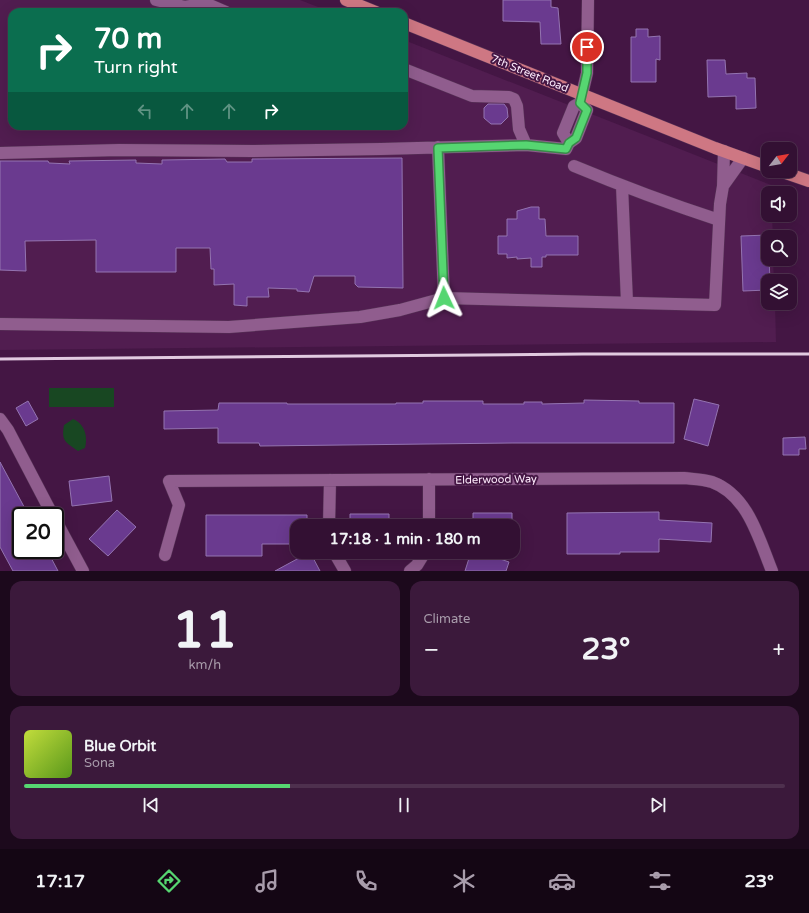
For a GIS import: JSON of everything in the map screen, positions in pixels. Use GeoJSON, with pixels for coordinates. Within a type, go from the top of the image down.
{"type":"FeatureCollection","features":[{"type":"Feature","properties":{"kind":"main road"},"geometry":{"type":"LineString","coordinates":[[346,0],[366,8]]}},
{"type":"Feature","properties":{"kind":"main road","name":"7th Street Road"},"geometry":{"type":"LineString","coordinates":[[408,25],[582,99],[761,164]]}},
{"type":"Feature","properties":{"kind":"main road"},"geometry":{"type":"LineString","coordinates":[[797,177],[809,181]]}},
{"type":"Feature","properties":{"kind":"street"},"geometry":{"type":"LineString","coordinates":[[156,0],[185,7],[206,2],[226,8]]}},
{"type":"Feature","properties":{"kind":"street"},"geometry":{"type":"LineString","coordinates":[[0,153],[119,150],[272,151],[526,145],[566,149],[569,143],[563,133],[574,106],[582,99],[587,73],[588,0]]}},
{"type":"Feature","properties":{"kind":"street"},"geometry":{"type":"LineString","coordinates":[[408,71],[472,96],[509,96],[514,98],[517,106],[519,129],[526,145]]}},
{"type":"Feature","properties":{"kind":"street"},"geometry":{"type":"LineString","coordinates":[[438,148],[444,298]]}},
{"type":"Feature","properties":{"kind":"street"},"geometry":{"type":"LineString","coordinates":[[0,324],[229,327],[360,318],[400,310],[444,298],[715,305],[724,151]]}},
{"type":"Feature","properties":{"kind":"street"},"geometry":{"type":"LineString","coordinates":[[723,186],[743,158]]}},
{"type":"Feature","properties":{"kind":"street"},"geometry":{"type":"LineString","coordinates":[[574,166],[622,186],[719,220]]}},
{"type":"Feature","properties":{"kind":"street"},"geometry":{"type":"LineString","coordinates":[[622,186],[627,302]]}},
{"type":"Feature","properties":{"kind":"street"},"geometry":{"type":"LineString","coordinates":[[0,419],[8,430],[49,507]]}},
{"type":"Feature","properties":{"kind":"street","name":"Elderwood Way"},"geometry":{"type":"LineString","coordinates":[[165,555],[179,506],[169,481],[684,478],[706,480],[722,487],[740,502],[751,521],[772,571]]}},
{"type":"Feature","properties":{"kind":"street"},"geometry":{"type":"LineString","coordinates":[[429,479],[429,519]]}},
{"type":"Feature","properties":{"kind":"street"},"geometry":{"type":"LineString","coordinates":[[329,519],[330,480]]}},
{"type":"Feature","properties":{"kind":"street"},"geometry":{"type":"LineString","coordinates":[[64,536],[83,571]]}},
{"type":"Feature","properties":{"kind":"street"},"geometry":{"type":"LineString","coordinates":[[338,559],[345,571]]}},
{"type":"Feature","properties":{"kind":"street"},"geometry":{"type":"LineString","coordinates":[[410,571],[417,565],[421,559]]}},
{"type":"Feature","properties":{"kind":"shaded area"},"geometry":{"type":"Polygon","coordinates":[[[0,0],[300,0],[321,8],[8,8],[8,130],[408,130],[408,42],[771,185],[761,186],[761,222],[772,222],[773,230],[761,230],[761,266],[773,266],[774,274],[761,274],[761,310],[775,310],[776,342],[0,350],[0,0]]]}},
{"type":"Feature","properties":{"kind":"green space"},"geometry":{"type":"Polygon","coordinates":[[[49,388],[114,388],[114,407],[49,407],[49,388]]]}},
{"type":"Feature","properties":{"kind":"green space"},"geometry":{"type":"Polygon","coordinates":[[[73,419],[83,427],[86,435],[85,448],[78,451],[65,441],[63,435],[64,425],[73,419]]]}},
{"type":"Feature","properties":{"kind":"building"},"geometry":{"type":"Polygon","coordinates":[[[503,0],[551,0],[551,7],[558,8],[561,44],[541,44],[540,22],[503,21],[503,0]]]}},
{"type":"Feature","properties":{"kind":"building"},"geometry":{"type":"Polygon","coordinates":[[[636,29],[648,29],[648,37],[660,36],[660,60],[656,59],[656,82],[631,82],[631,37],[636,37],[636,29]]]}},
{"type":"Feature","properties":{"kind":"building"},"geometry":{"type":"Polygon","coordinates":[[[707,60],[725,60],[726,74],[747,73],[747,78],[755,78],[756,108],[736,109],[736,96],[708,97],[707,60]]]}},
{"type":"Feature","properties":{"kind":"building"},"geometry":{"type":"Polygon","coordinates":[[[488,104],[504,104],[507,108],[508,117],[501,124],[491,124],[484,118],[484,108],[488,104]]]}},
{"type":"Feature","properties":{"kind":"building"},"geometry":{"type":"Polygon","coordinates":[[[402,158],[403,288],[358,287],[355,284],[355,276],[314,276],[309,292],[297,291],[297,289],[268,288],[269,297],[247,297],[247,306],[234,305],[234,284],[214,285],[214,269],[211,269],[210,248],[176,248],[176,272],[96,272],[96,240],[25,241],[26,271],[0,270],[0,161],[48,161],[49,163],[70,164],[69,161],[136,160],[136,163],[162,164],[162,160],[225,159],[227,162],[252,162],[252,159],[402,158]]]}},
{"type":"Feature","properties":{"kind":"building"},"geometry":{"type":"Polygon","coordinates":[[[531,207],[539,207],[539,219],[545,219],[546,236],[578,236],[578,255],[546,255],[546,257],[542,257],[542,267],[531,267],[531,258],[507,258],[507,254],[498,254],[498,236],[507,236],[507,219],[517,219],[517,211],[531,207]]]}},
{"type":"Feature","properties":{"kind":"building"},"geometry":{"type":"Polygon","coordinates":[[[761,235],[761,266],[769,266],[770,274],[761,274],[761,290],[743,291],[741,236],[761,235]]]}},
{"type":"Feature","properties":{"kind":"building"},"geometry":{"type":"Polygon","coordinates":[[[694,399],[719,405],[708,446],[684,439],[694,399]]]}},
{"type":"Feature","properties":{"kind":"building"},"geometry":{"type":"Polygon","coordinates":[[[584,400],[674,403],[674,443],[260,446],[259,443],[218,443],[218,428],[164,429],[164,411],[218,410],[219,403],[396,404],[423,403],[423,401],[483,401],[483,404],[524,404],[524,402],[542,402],[542,404],[584,403],[584,400]]]}},
{"type":"Feature","properties":{"kind":"building"},"geometry":{"type":"Polygon","coordinates":[[[28,401],[38,419],[26,426],[16,408],[28,401]]]}},
{"type":"Feature","properties":{"kind":"building"},"geometry":{"type":"Polygon","coordinates":[[[805,437],[806,449],[799,449],[799,455],[783,455],[783,438],[805,437]]]}},
{"type":"Feature","properties":{"kind":"building"},"geometry":{"type":"Polygon","coordinates":[[[0,462],[24,507],[12,507],[12,559],[52,559],[58,571],[13,571],[0,547],[0,462]]]}},
{"type":"Feature","properties":{"kind":"building"},"geometry":{"type":"Polygon","coordinates":[[[109,476],[112,501],[72,506],[69,481],[109,476]]]}},
{"type":"Feature","properties":{"kind":"building"},"geometry":{"type":"Polygon","coordinates":[[[117,510],[136,527],[108,556],[89,539],[117,510]]]}},
{"type":"Feature","properties":{"kind":"building"},"geometry":{"type":"Polygon","coordinates":[[[659,512],[659,520],[712,523],[711,542],[659,539],[659,552],[567,554],[567,513],[659,512]]]}},
{"type":"Feature","properties":{"kind":"building"},"geometry":{"type":"Polygon","coordinates":[[[473,513],[512,513],[512,519],[473,519],[473,513]]]}},
{"type":"Feature","properties":{"kind":"building"},"geometry":{"type":"Polygon","coordinates":[[[350,514],[389,514],[389,519],[350,519],[350,514]]]}},
{"type":"Feature","properties":{"kind":"building"},"geometry":{"type":"Polygon","coordinates":[[[206,515],[307,515],[307,519],[290,519],[290,544],[262,544],[262,556],[206,556],[206,515]]]}},
{"type":"Feature","properties":{"kind":"building"},"geometry":{"type":"Polygon","coordinates":[[[297,559],[314,559],[320,571],[275,571],[297,559]]]}},
{"type":"Feature","properties":{"kind":"building"},"geometry":{"type":"Polygon","coordinates":[[[469,559],[500,559],[509,562],[506,571],[465,571],[469,559]]]}},
{"type":"Feature","properties":{"kind":"railway"},"geometry":{"type":"LineString","coordinates":[[0,359],[583,354],[809,354]]}},
{"type":"Feature","properties":{"kind":"route"},"geometry":{"type":"LineString","coordinates":[[444,298],[438,148],[526,145],[566,149],[569,143],[576,138],[587,110],[580,103],[587,73],[587,47]]}}]}
